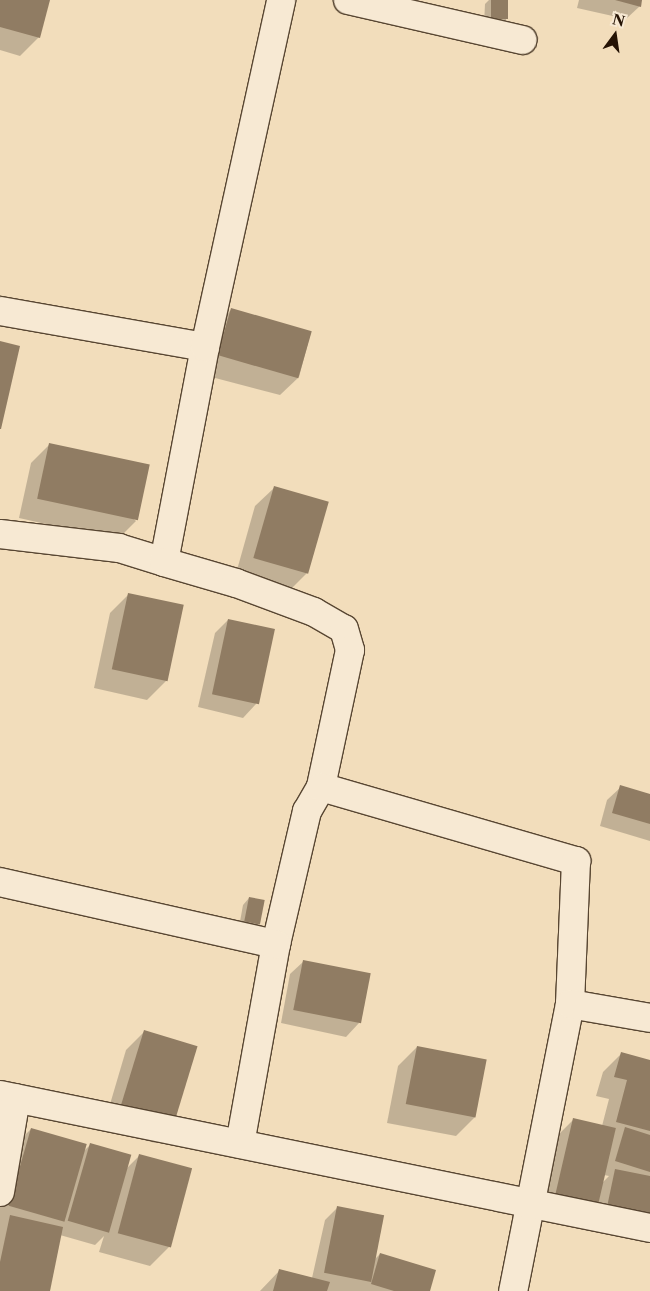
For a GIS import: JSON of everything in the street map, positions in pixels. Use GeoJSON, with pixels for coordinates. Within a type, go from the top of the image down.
{"type":"FeatureCollection","features":[{"type":"Feature","properties":{"kind":"street"},"geometry":{"type":"LineString","coordinates":[[164,562],[205,347],[281,0]]}},
{"type":"Feature","properties":{"kind":"street"},"geometry":{"type":"LineString","coordinates":[[348,0],[522,40]]}},
{"type":"Feature","properties":{"kind":"street"},"geometry":{"type":"LineString","coordinates":[[0,311],[205,347]]}},
{"type":"Feature","properties":{"kind":"street"},"geometry":{"type":"LineString","coordinates":[[0,534],[119,548],[236,583],[314,612],[344,629],[350,650],[321,787],[307,811],[276,944],[240,1144]]}},
{"type":"Feature","properties":{"kind":"street"},"geometry":{"type":"LineString","coordinates":[[321,787],[576,862],[570,1004],[528,1204],[514,1291]]}},
{"type":"Feature","properties":{"kind":"street"},"geometry":{"type":"LineString","coordinates":[[0,882],[276,944]]}},
{"type":"Feature","properties":{"kind":"street"},"geometry":{"type":"LineString","coordinates":[[570,1004],[650,1018]]}},
{"type":"Feature","properties":{"kind":"street"},"geometry":{"type":"LineString","coordinates":[[0,1192],[8,1096],[650,1228]]}},
{"type":"Feature","properties":{"kind":"building"},"geometry":{"type":"Polygon","coordinates":[[[0,0],[50,0],[40,38],[0,27],[0,0]]]}},
{"type":"Feature","properties":{"kind":"building"},"geometry":{"type":"Polygon","coordinates":[[[491,0],[508,0],[508,19],[491,19],[491,0]]]}},
{"type":"Feature","properties":{"kind":"building"},"geometry":{"type":"Polygon","coordinates":[[[615,0],[642,0],[641,7],[615,0]]]}},
{"type":"Feature","properties":{"kind":"building"},"geometry":{"type":"Polygon","coordinates":[[[231,308],[312,331],[298,378],[217,355],[231,308]]]}},
{"type":"Feature","properties":{"kind":"building"},"geometry":{"type":"Polygon","coordinates":[[[0,341],[20,346],[1,429],[0,429],[0,341]]]}},
{"type":"Feature","properties":{"kind":"building"},"geometry":{"type":"Polygon","coordinates":[[[49,443],[150,464],[138,520],[37,499],[49,443]]]}},
{"type":"Feature","properties":{"kind":"building"},"geometry":{"type":"Polygon","coordinates":[[[274,486],[329,502],[308,574],[253,558],[274,486]]]}},
{"type":"Feature","properties":{"kind":"building"},"geometry":{"type":"Polygon","coordinates":[[[128,593],[184,605],[168,681],[112,669],[128,593]]]}},
{"type":"Feature","properties":{"kind":"building"},"geometry":{"type":"Polygon","coordinates":[[[228,619],[275,629],[259,704],[212,694],[228,619]]]}},
{"type":"Feature","properties":{"kind":"building"},"geometry":{"type":"Polygon","coordinates":[[[620,785],[650,794],[650,824],[612,813],[620,785]]]}},
{"type":"Feature","properties":{"kind":"building"},"geometry":{"type":"Polygon","coordinates":[[[249,897],[265,900],[260,925],[244,922],[249,897]]]}},
{"type":"Feature","properties":{"kind":"building"},"geometry":{"type":"Polygon","coordinates":[[[303,960],[371,973],[361,1023],[293,1010],[303,960]]]}},
{"type":"Feature","properties":{"kind":"building"},"geometry":{"type":"Polygon","coordinates":[[[144,1030],[198,1046],[173,1126],[120,1109],[144,1030]]]}},
{"type":"Feature","properties":{"kind":"building"},"geometry":{"type":"Polygon","coordinates":[[[417,1046],[487,1060],[475,1117],[406,1104],[417,1046]]]}},
{"type":"Feature","properties":{"kind":"building"},"geometry":{"type":"Polygon","coordinates":[[[621,1052],[650,1060],[650,1131],[616,1122],[627,1080],[614,1077],[621,1052]]]}},
{"type":"Feature","properties":{"kind":"building"},"geometry":{"type":"Polygon","coordinates":[[[573,1118],[616,1128],[598,1205],[555,1195],[573,1118]]]}},
{"type":"Feature","properties":{"kind":"building"},"geometry":{"type":"Polygon","coordinates":[[[625,1127],[650,1135],[650,1172],[615,1161],[625,1127]]]}},
{"type":"Feature","properties":{"kind":"building"},"geometry":{"type":"Polygon","coordinates":[[[31,1128],[87,1144],[64,1222],[9,1206],[31,1128]]]}},
{"type":"Feature","properties":{"kind":"building"},"geometry":{"type":"Polygon","coordinates":[[[90,1143],[131,1155],[109,1233],[68,1221],[90,1143]]]}},
{"type":"Feature","properties":{"kind":"building"},"geometry":{"type":"Polygon","coordinates":[[[139,1154],[192,1168],[171,1247],[118,1233],[139,1154]]]}},
{"type":"Feature","properties":{"kind":"building"},"geometry":{"type":"Polygon","coordinates":[[[615,1169],[650,1176],[650,1216],[607,1207],[615,1169]]]}},
{"type":"Feature","properties":{"kind":"building"},"geometry":{"type":"Polygon","coordinates":[[[337,1206],[384,1215],[371,1282],[324,1273],[337,1206]]]}},
{"type":"Feature","properties":{"kind":"building"},"geometry":{"type":"Polygon","coordinates":[[[10,1215],[63,1227],[50,1291],[0,1291],[0,1262],[10,1215]]]}},
{"type":"Feature","properties":{"kind":"building"},"geometry":{"type":"Polygon","coordinates":[[[380,1253],[436,1270],[430,1291],[394,1291],[371,1284],[380,1253]]]}},
{"type":"Feature","properties":{"kind":"building"},"geometry":{"type":"Polygon","coordinates":[[[279,1269],[330,1282],[327,1291],[273,1291],[279,1269]]]}}]}
